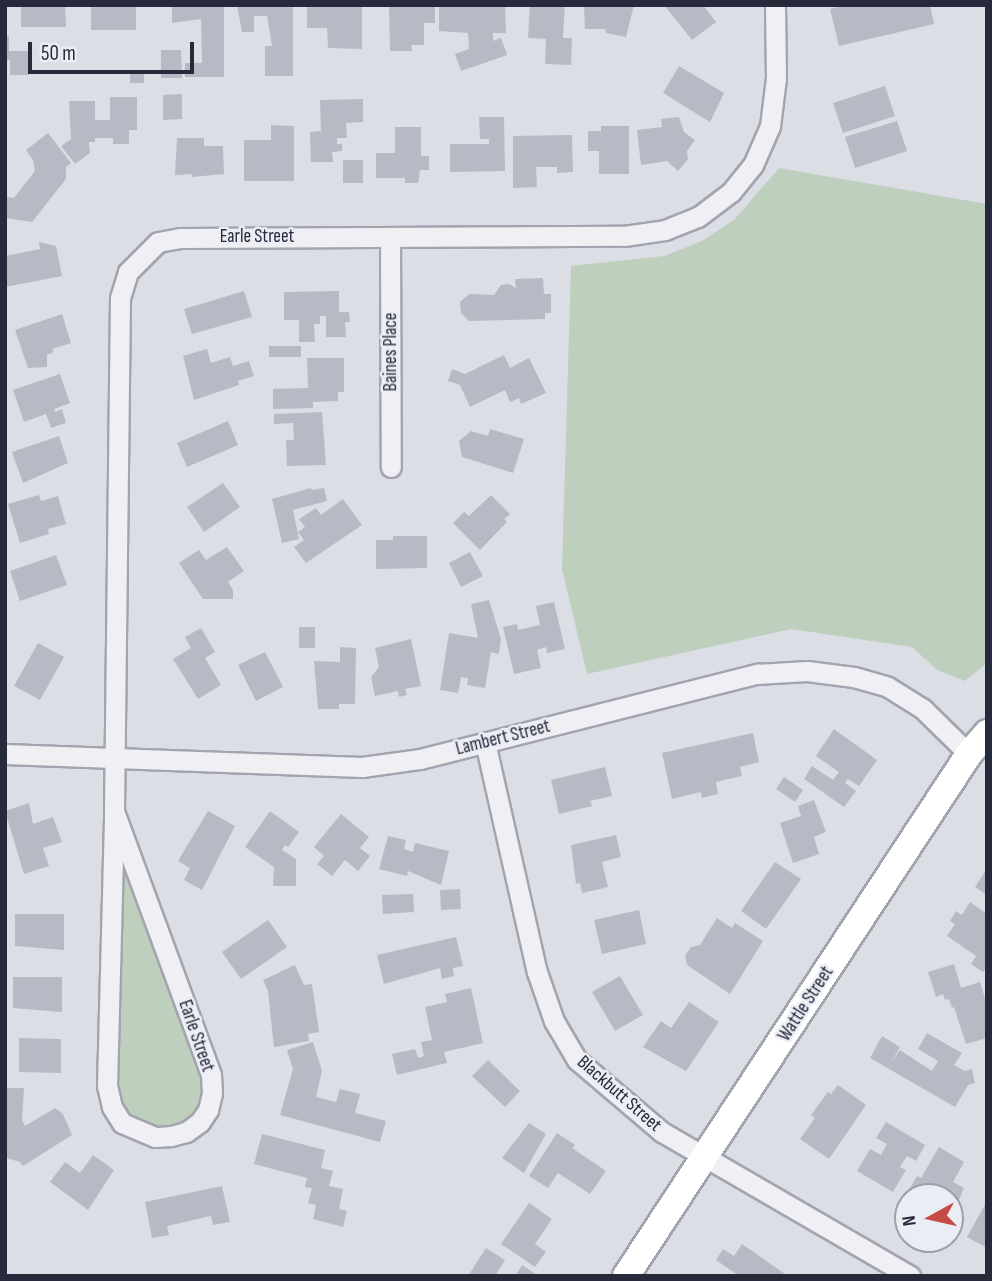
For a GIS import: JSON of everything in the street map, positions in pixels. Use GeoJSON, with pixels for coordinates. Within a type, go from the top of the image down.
{"type":"FeatureCollection","features":[{"type":"Feature","properties":{"kind":"street","name":"Earle Street"},"geometry":{"type":"LineString","coordinates":[[114,811],[211,1074],[212,1093],[208,1110],[200,1122],[186,1132],[171,1136],[155,1137],[122,1123],[112,1107],[107,1087],[114,811],[120,298],[128,272],[158,243],[180,238],[624,236],[665,230],[698,216],[731,192],[752,165],[770,126],[776,78],[775,5]]}},
{"type":"Feature","properties":{"kind":"street","name":"Baines Place"},"geometry":{"type":"LineString","coordinates":[[390,237],[391,467]]}},
{"type":"Feature","properties":{"kind":"street","name":"Lambert Street"},"geometry":{"type":"LineString","coordinates":[[5,754],[362,767],[420,758],[757,674],[807,671],[854,677],[888,687],[922,708],[969,754]]}},
{"type":"Feature","properties":{"kind":"street","name":"Wattle Street"},"geometry":{"type":"LineString","coordinates":[[626,1276],[969,754],[987,733]]}},
{"type":"Feature","properties":{"kind":"street","name":"Blackbutt Street"},"geometry":{"type":"LineString","coordinates":[[485,742],[537,972],[564,1041],[577,1060],[662,1132],[910,1276]]}},
{"type":"Feature","properties":{"kind":"green space"},"geometry":{"type":"Polygon","coordinates":[[[779,168],[987,204],[987,663],[965,681],[937,670],[912,647],[791,629],[587,674],[562,569],[571,266],[664,256],[702,241],[734,220],[779,168]]]}},
{"type":"Feature","properties":{"kind":"green space"},"geometry":{"type":"Polygon","coordinates":[[[114,811],[211,1074],[200,1122],[139,1133],[107,1086],[114,811]]]}},
{"type":"Feature","properties":{"kind":"building"},"geometry":{"type":"Polygon","coordinates":[[[21,5],[65,5],[66,27],[21,27],[21,5]]]}},
{"type":"Feature","properties":{"kind":"building"},"geometry":{"type":"Polygon","coordinates":[[[91,5],[136,5],[136,30],[91,30],[91,5]]]}},
{"type":"Feature","properties":{"kind":"building"},"geometry":{"type":"Polygon","coordinates":[[[172,5],[224,5],[224,77],[185,77],[185,63],[202,63],[201,19],[172,23],[172,5]]]}},
{"type":"Feature","properties":{"kind":"building"},"geometry":{"type":"Polygon","coordinates":[[[237,5],[293,5],[293,76],[265,76],[265,46],[272,46],[267,16],[254,16],[254,32],[242,32],[237,5]]]}},
{"type":"Feature","properties":{"kind":"building"},"geometry":{"type":"Polygon","coordinates":[[[307,5],[362,5],[362,49],[328,48],[327,28],[307,28],[307,5]]]}},
{"type":"Feature","properties":{"kind":"building"},"geometry":{"type":"Polygon","coordinates":[[[389,5],[435,5],[435,23],[424,23],[424,45],[411,45],[412,51],[390,51],[389,5]]]}},
{"type":"Feature","properties":{"kind":"building"},"geometry":{"type":"Polygon","coordinates":[[[439,5],[505,5],[506,33],[493,33],[493,41],[501,38],[507,55],[461,71],[455,54],[469,49],[468,33],[439,31],[439,5]]]}},
{"type":"Feature","properties":{"kind":"building"},"geometry":{"type":"Polygon","coordinates":[[[530,5],[565,5],[563,38],[572,38],[571,65],[545,64],[546,39],[528,38],[530,5]]]}},
{"type":"Feature","properties":{"kind":"building"},"geometry":{"type":"Polygon","coordinates":[[[584,5],[634,5],[626,37],[606,33],[605,29],[585,29],[584,5]]]}},
{"type":"Feature","properties":{"kind":"building"},"geometry":{"type":"Polygon","coordinates":[[[664,5],[703,5],[716,22],[692,40],[664,5]]]}},
{"type":"Feature","properties":{"kind":"building"},"geometry":{"type":"Polygon","coordinates":[[[845,5],[930,5],[934,24],[839,46],[830,9],[845,5]]]}},
{"type":"Feature","properties":{"kind":"building"},"geometry":{"type":"Polygon","coordinates":[[[5,36],[9,36],[9,51],[29,51],[29,75],[10,75],[10,60],[5,61],[5,36]]]}},
{"type":"Feature","properties":{"kind":"building"},"geometry":{"type":"Polygon","coordinates":[[[161,50],[181,50],[182,78],[161,78],[161,50]]]}},
{"type":"Feature","properties":{"kind":"building"},"geometry":{"type":"Polygon","coordinates":[[[679,66],[724,93],[710,122],[663,93],[679,66]]]}},
{"type":"Feature","properties":{"kind":"building"},"geometry":{"type":"Polygon","coordinates":[[[130,71],[144,71],[144,83],[130,83],[130,71]]]}},
{"type":"Feature","properties":{"kind":"building"},"geometry":{"type":"Polygon","coordinates":[[[885,86],[895,116],[843,133],[833,103],[885,86]]]}},
{"type":"Feature","properties":{"kind":"building"},"geometry":{"type":"Polygon","coordinates":[[[182,94],[182,119],[163,120],[163,95],[182,94]]]}},
{"type":"Feature","properties":{"kind":"building"},"geometry":{"type":"Polygon","coordinates":[[[110,97],[137,97],[137,130],[129,130],[129,144],[113,144],[113,138],[95,138],[95,142],[89,142],[90,153],[75,164],[61,146],[71,139],[69,101],[95,101],[95,120],[110,120],[110,97]]]}},
{"type":"Feature","properties":{"kind":"building"},"geometry":{"type":"Polygon","coordinates":[[[363,99],[363,122],[346,123],[347,138],[337,138],[337,144],[342,144],[342,151],[332,152],[333,162],[311,162],[310,132],[321,131],[320,100],[363,99]]]}},
{"type":"Feature","properties":{"kind":"building"},"geometry":{"type":"Polygon","coordinates":[[[479,117],[504,117],[505,171],[450,172],[450,144],[489,144],[489,139],[480,139],[479,117]]]}},
{"type":"Feature","properties":{"kind":"building"},"geometry":{"type":"Polygon","coordinates":[[[679,117],[684,132],[695,140],[687,151],[688,159],[678,171],[667,161],[641,165],[637,130],[662,127],[661,119],[679,117]]]}},
{"type":"Feature","properties":{"kind":"building"},"geometry":{"type":"Polygon","coordinates":[[[897,121],[907,151],[855,168],[845,137],[897,121]]]}},
{"type":"Feature","properties":{"kind":"building"},"geometry":{"type":"Polygon","coordinates":[[[271,125],[294,126],[294,181],[244,181],[244,140],[271,140],[271,125]]]}},
{"type":"Feature","properties":{"kind":"building"},"geometry":{"type":"Polygon","coordinates":[[[601,126],[629,126],[629,174],[599,174],[599,151],[588,151],[588,131],[601,131],[601,126]]]}},
{"type":"Feature","properties":{"kind":"building"},"geometry":{"type":"Polygon","coordinates":[[[395,127],[421,127],[421,156],[429,156],[429,170],[420,170],[418,183],[405,183],[405,178],[376,178],[376,153],[395,153],[395,127]]]}},
{"type":"Feature","properties":{"kind":"building"},"geometry":{"type":"Polygon","coordinates":[[[48,133],[71,163],[66,167],[66,179],[32,222],[5,218],[5,197],[14,198],[35,171],[33,160],[26,150],[48,133]]]}},
{"type":"Feature","properties":{"kind":"building"},"geometry":{"type":"Polygon","coordinates":[[[572,135],[573,172],[557,173],[557,167],[536,167],[537,187],[513,188],[513,136],[572,135]]]}},
{"type":"Feature","properties":{"kind":"building"},"geometry":{"type":"Polygon","coordinates":[[[177,138],[204,138],[204,146],[223,146],[224,174],[192,177],[192,174],[175,175],[177,138]]]}},
{"type":"Feature","properties":{"kind":"building"},"geometry":{"type":"Polygon","coordinates":[[[343,160],[363,160],[363,183],[343,183],[343,160]]]}},
{"type":"Feature","properties":{"kind":"building"},"geometry":{"type":"Polygon","coordinates":[[[39,242],[56,246],[62,276],[5,287],[5,256],[40,249],[39,242]]]}},
{"type":"Feature","properties":{"kind":"building"},"geometry":{"type":"Polygon","coordinates":[[[543,278],[544,294],[551,294],[551,313],[545,313],[545,319],[469,321],[461,313],[460,302],[469,294],[494,295],[501,285],[509,284],[516,288],[515,279],[543,278]]]}},
{"type":"Feature","properties":{"kind":"building"},"geometry":{"type":"Polygon","coordinates":[[[244,291],[252,317],[192,334],[184,309],[244,291]]]}},
{"type":"Feature","properties":{"kind":"building"},"geometry":{"type":"Polygon","coordinates":[[[339,291],[339,312],[349,312],[350,322],[345,322],[346,337],[326,337],[326,316],[320,316],[320,324],[314,324],[315,342],[299,342],[299,320],[284,320],[284,292],[339,291]]]}},
{"type":"Feature","properties":{"kind":"building"},"geometry":{"type":"Polygon","coordinates":[[[62,314],[71,343],[52,349],[54,352],[47,355],[47,367],[28,368],[15,330],[62,314]]]}},
{"type":"Feature","properties":{"kind":"building"},"geometry":{"type":"Polygon","coordinates":[[[269,346],[301,346],[301,357],[269,357],[269,346]]]}},
{"type":"Feature","properties":{"kind":"building"},"geometry":{"type":"Polygon","coordinates":[[[207,349],[211,363],[230,357],[233,366],[249,361],[254,376],[238,381],[239,385],[194,400],[183,356],[207,349]]]}},
{"type":"Feature","properties":{"kind":"building"},"geometry":{"type":"Polygon","coordinates":[[[504,355],[510,368],[529,358],[546,393],[521,404],[519,398],[510,402],[505,390],[470,407],[460,385],[448,381],[452,369],[465,374],[504,355]]]}},
{"type":"Feature","properties":{"kind":"building"},"geometry":{"type":"Polygon","coordinates":[[[307,358],[344,358],[344,392],[338,392],[338,401],[313,402],[313,408],[273,409],[273,389],[308,388],[307,358]]]}},
{"type":"Feature","properties":{"kind":"building"},"geometry":{"type":"Polygon","coordinates":[[[60,374],[70,403],[54,409],[55,412],[62,409],[66,423],[51,428],[46,414],[24,422],[13,390],[60,374]]]}},
{"type":"Feature","properties":{"kind":"building"},"geometry":{"type":"Polygon","coordinates":[[[322,412],[326,465],[287,466],[286,440],[294,440],[293,423],[274,424],[274,414],[322,412]]]}},
{"type":"Feature","properties":{"kind":"building"},"geometry":{"type":"Polygon","coordinates":[[[228,421],[238,445],[187,467],[177,443],[228,421]]]}},
{"type":"Feature","properties":{"kind":"building"},"geometry":{"type":"Polygon","coordinates":[[[490,429],[524,439],[513,473],[462,457],[459,441],[471,431],[488,436],[490,429]]]}},
{"type":"Feature","properties":{"kind":"building"},"geometry":{"type":"Polygon","coordinates":[[[59,436],[68,463],[23,483],[12,452],[59,436]]]}},
{"type":"Feature","properties":{"kind":"building"},"geometry":{"type":"Polygon","coordinates":[[[223,483],[240,507],[204,532],[187,507],[223,483]]]}},
{"type":"Feature","properties":{"kind":"building"},"geometry":{"type":"Polygon","coordinates":[[[311,488],[324,488],[327,501],[293,510],[299,539],[282,543],[272,499],[311,488]]]}},
{"type":"Feature","properties":{"kind":"building"},"geometry":{"type":"Polygon","coordinates":[[[39,495],[41,501],[58,496],[66,524],[48,529],[49,534],[20,543],[8,504],[39,495]]]}},
{"type":"Feature","properties":{"kind":"building"},"geometry":{"type":"Polygon","coordinates":[[[491,495],[510,514],[504,519],[507,522],[480,550],[453,523],[464,512],[469,516],[491,495]]]}},
{"type":"Feature","properties":{"kind":"building"},"geometry":{"type":"Polygon","coordinates":[[[343,499],[362,525],[306,563],[294,547],[304,540],[298,532],[305,527],[299,519],[316,508],[321,515],[343,499]]]}},
{"type":"Feature","properties":{"kind":"building"},"geometry":{"type":"Polygon","coordinates":[[[393,536],[427,536],[427,568],[376,569],[376,540],[393,540],[393,536]]]}},
{"type":"Feature","properties":{"kind":"building"},"geometry":{"type":"Polygon","coordinates":[[[227,547],[244,571],[228,582],[233,590],[233,599],[203,599],[179,563],[199,550],[206,560],[227,547]]]}},
{"type":"Feature","properties":{"kind":"building"},"geometry":{"type":"Polygon","coordinates":[[[470,552],[483,576],[461,587],[449,563],[470,552]]]}},
{"type":"Feature","properties":{"kind":"building"},"geometry":{"type":"Polygon","coordinates":[[[56,555],[67,585],[20,601],[10,571],[56,555]]]}},
{"type":"Feature","properties":{"kind":"building"},"geometry":{"type":"Polygon","coordinates":[[[489,600],[501,639],[499,654],[491,652],[485,688],[467,685],[468,678],[461,677],[458,693],[440,690],[449,633],[478,638],[471,604],[489,600]]]}},
{"type":"Feature","properties":{"kind":"building"},"geometry":{"type":"Polygon","coordinates":[[[554,602],[565,649],[547,653],[546,647],[537,650],[541,668],[514,674],[503,627],[517,624],[518,630],[540,625],[536,606],[554,602]]]}},
{"type":"Feature","properties":{"kind":"building"},"geometry":{"type":"Polygon","coordinates":[[[299,627],[315,627],[315,648],[299,648],[299,627]]]}},
{"type":"Feature","properties":{"kind":"building"},"geometry":{"type":"Polygon","coordinates":[[[201,628],[215,652],[205,658],[221,685],[198,699],[173,659],[191,648],[185,637],[201,628]]]}},
{"type":"Feature","properties":{"kind":"building"},"geometry":{"type":"Polygon","coordinates":[[[411,639],[421,686],[405,689],[407,695],[399,697],[398,691],[375,696],[371,677],[379,667],[375,648],[411,639]]]}},
{"type":"Feature","properties":{"kind":"building"},"geometry":{"type":"Polygon","coordinates":[[[38,643],[64,657],[40,700],[14,686],[38,643]]]}},
{"type":"Feature","properties":{"kind":"building"},"geometry":{"type":"Polygon","coordinates":[[[340,647],[356,648],[355,704],[339,704],[339,709],[318,709],[314,661],[340,662],[340,647]]]}},
{"type":"Feature","properties":{"kind":"building"},"geometry":{"type":"Polygon","coordinates":[[[265,652],[283,687],[256,701],[238,665],[265,652]]]}},
{"type":"Feature","properties":{"kind":"building"},"geometry":{"type":"Polygon","coordinates":[[[834,729],[877,760],[859,786],[848,779],[845,783],[856,791],[844,807],[804,779],[812,766],[833,780],[839,772],[816,756],[834,729]]]}},
{"type":"Feature","properties":{"kind":"building"},"geometry":{"type":"Polygon","coordinates":[[[753,733],[759,762],[740,767],[742,776],[716,782],[718,794],[702,798],[701,792],[672,799],[662,753],[753,733]]]}},
{"type":"Feature","properties":{"kind":"building"},"geometry":{"type":"Polygon","coordinates":[[[605,767],[612,796],[590,801],[592,806],[559,814],[551,780],[605,767]]]}},
{"type":"Feature","properties":{"kind":"building"},"geometry":{"type":"Polygon","coordinates":[[[784,777],[803,790],[795,802],[776,789],[784,777]]]}},
{"type":"Feature","properties":{"kind":"building"},"geometry":{"type":"Polygon","coordinates":[[[814,800],[826,832],[814,837],[819,854],[793,863],[780,823],[801,816],[798,806],[814,800]]]}},
{"type":"Feature","properties":{"kind":"building"},"geometry":{"type":"Polygon","coordinates":[[[29,803],[33,824],[53,817],[62,842],[43,848],[49,866],[24,874],[5,811],[29,803]]]}},
{"type":"Feature","properties":{"kind":"building"},"geometry":{"type":"Polygon","coordinates":[[[208,811],[235,826],[202,890],[184,880],[190,868],[178,861],[208,811]]]}},
{"type":"Feature","properties":{"kind":"building"},"geometry":{"type":"Polygon","coordinates":[[[270,811],[299,832],[288,847],[285,845],[282,850],[296,859],[296,886],[273,886],[274,867],[245,847],[270,811]]]}},
{"type":"Feature","properties":{"kind":"building"},"geometry":{"type":"Polygon","coordinates":[[[341,814],[369,837],[360,848],[370,856],[358,871],[345,860],[332,876],[317,864],[324,856],[314,847],[341,814]]]}},
{"type":"Feature","properties":{"kind":"building"},"geometry":{"type":"Polygon","coordinates":[[[616,835],[621,857],[602,862],[608,887],[582,893],[580,883],[576,884],[571,845],[616,835]]]}},
{"type":"Feature","properties":{"kind":"building"},"geometry":{"type":"Polygon","coordinates":[[[388,836],[406,840],[404,849],[413,852],[415,843],[449,851],[441,885],[408,871],[407,876],[379,869],[388,836]]]}},
{"type":"Feature","properties":{"kind":"building"},"geometry":{"type":"Polygon","coordinates":[[[775,862],[801,879],[766,929],[741,911],[775,862]]]}},
{"type":"Feature","properties":{"kind":"building"},"geometry":{"type":"Polygon","coordinates":[[[987,869],[987,895],[975,887],[987,869]]]}},
{"type":"Feature","properties":{"kind":"building"},"geometry":{"type":"Polygon","coordinates":[[[460,889],[461,909],[441,910],[440,890],[460,889]]]}},
{"type":"Feature","properties":{"kind":"building"},"geometry":{"type":"Polygon","coordinates":[[[413,894],[414,912],[383,914],[382,895],[413,894]]]}},
{"type":"Feature","properties":{"kind":"building"},"geometry":{"type":"Polygon","coordinates":[[[970,902],[987,914],[987,967],[983,972],[971,964],[976,956],[947,936],[955,924],[950,921],[956,911],[962,915],[970,902]]]}},
{"type":"Feature","properties":{"kind":"building"},"geometry":{"type":"Polygon","coordinates":[[[639,910],[646,944],[602,954],[594,920],[639,910]]]}},
{"type":"Feature","properties":{"kind":"building"},"geometry":{"type":"Polygon","coordinates":[[[15,914],[64,914],[64,950],[15,946],[15,914]]]}},
{"type":"Feature","properties":{"kind":"building"},"geometry":{"type":"Polygon","coordinates":[[[717,918],[732,928],[735,923],[763,941],[730,994],[687,965],[685,956],[691,947],[700,945],[717,918]]]}},
{"type":"Feature","properties":{"kind":"building"},"geometry":{"type":"Polygon","coordinates":[[[268,920],[287,947],[241,979],[222,952],[268,920]]]}},
{"type":"Feature","properties":{"kind":"building"},"geometry":{"type":"Polygon","coordinates":[[[456,937],[463,966],[453,968],[454,976],[442,979],[440,968],[384,984],[377,955],[456,937]]]}},
{"type":"Feature","properties":{"kind":"building"},"geometry":{"type":"Polygon","coordinates":[[[954,964],[961,988],[980,982],[987,1005],[987,1038],[966,1044],[949,999],[945,1000],[943,994],[936,997],[928,972],[954,964]]]}},
{"type":"Feature","properties":{"kind":"building"},"geometry":{"type":"Polygon","coordinates":[[[295,965],[304,985],[312,984],[319,1032],[308,1034],[309,1041],[274,1047],[268,991],[263,980],[295,965]]]}},
{"type":"Feature","properties":{"kind":"building"},"geometry":{"type":"Polygon","coordinates":[[[620,976],[643,1015],[615,1031],[592,992],[620,976]]]}},
{"type":"Feature","properties":{"kind":"building"},"geometry":{"type":"Polygon","coordinates":[[[13,977],[62,977],[62,1012],[13,1008],[13,977]]]}},
{"type":"Feature","properties":{"kind":"building"},"geometry":{"type":"Polygon","coordinates":[[[471,988],[483,1043],[444,1052],[447,1063],[397,1075],[392,1054],[415,1049],[418,1058],[424,1056],[421,1042],[432,1040],[425,1007],[447,1002],[445,994],[471,988]]]}},
{"type":"Feature","properties":{"kind":"building"},"geometry":{"type":"Polygon","coordinates":[[[689,1002],[719,1022],[686,1071],[643,1047],[661,1021],[671,1028],[689,1002]]]}},
{"type":"Feature","properties":{"kind":"building"},"geometry":{"type":"Polygon","coordinates":[[[927,1033],[962,1053],[954,1065],[965,1071],[972,1069],[975,1083],[968,1085],[955,1107],[870,1058],[882,1036],[900,1047],[891,1063],[900,1050],[932,1071],[938,1061],[918,1049],[927,1033]]]}},
{"type":"Feature","properties":{"kind":"building"},"geometry":{"type":"Polygon","coordinates":[[[19,1038],[61,1039],[61,1073],[19,1072],[19,1038]]]}},
{"type":"Feature","properties":{"kind":"building"},"geometry":{"type":"Polygon","coordinates":[[[313,1042],[322,1071],[316,1097],[336,1102],[340,1089],[360,1094],[355,1113],[386,1121],[380,1142],[280,1115],[293,1069],[287,1050],[313,1042]]]}},
{"type":"Feature","properties":{"kind":"building"},"geometry":{"type":"Polygon","coordinates":[[[488,1060],[520,1091],[505,1107],[472,1076],[488,1060]]]}},
{"type":"Feature","properties":{"kind":"building"},"geometry":{"type":"Polygon","coordinates":[[[838,1085],[866,1105],[829,1159],[800,1139],[815,1118],[811,1115],[828,1092],[831,1094],[838,1085]]]}},
{"type":"Feature","properties":{"kind":"building"},"geometry":{"type":"Polygon","coordinates":[[[5,1088],[24,1088],[22,1120],[25,1126],[55,1108],[63,1114],[72,1135],[23,1166],[20,1162],[6,1158],[5,1088]]]}},
{"type":"Feature","properties":{"kind":"building"},"geometry":{"type":"Polygon","coordinates":[[[886,1122],[925,1145],[916,1161],[907,1156],[900,1167],[906,1170],[898,1183],[894,1183],[893,1192],[857,1171],[870,1149],[881,1155],[887,1144],[876,1138],[886,1122]]]}},
{"type":"Feature","properties":{"kind":"building"},"geometry":{"type":"Polygon","coordinates":[[[529,1123],[546,1134],[524,1173],[502,1158],[529,1123]]]}},
{"type":"Feature","properties":{"kind":"building"},"geometry":{"type":"Polygon","coordinates":[[[557,1133],[575,1145],[572,1148],[606,1171],[590,1194],[558,1173],[548,1188],[529,1176],[557,1133]]]}},
{"type":"Feature","properties":{"kind":"building"},"geometry":{"type":"Polygon","coordinates":[[[262,1134],[325,1150],[321,1168],[333,1171],[329,1186],[343,1189],[339,1209],[347,1211],[343,1227],[313,1219],[316,1205],[308,1203],[312,1188],[305,1187],[307,1178],[254,1164],[262,1134]]]}},
{"type":"Feature","properties":{"kind":"building"},"geometry":{"type":"Polygon","coordinates":[[[939,1147],[964,1162],[955,1183],[913,1183],[917,1176],[921,1178],[939,1147]]]}},
{"type":"Feature","properties":{"kind":"building"},"geometry":{"type":"Polygon","coordinates":[[[93,1155],[114,1170],[88,1210],[50,1182],[65,1162],[80,1173],[93,1155]]]}},
{"type":"Feature","properties":{"kind":"building"},"geometry":{"type":"Polygon","coordinates":[[[222,1186],[230,1222],[213,1225],[211,1216],[167,1226],[169,1235],[152,1238],[145,1202],[222,1186]]]}},
{"type":"Feature","properties":{"kind":"building"},"geometry":{"type":"Polygon","coordinates":[[[987,1201],[987,1248],[967,1237],[987,1201]]]}},
{"type":"Feature","properties":{"kind":"building"},"geometry":{"type":"Polygon","coordinates":[[[529,1203],[552,1219],[535,1244],[546,1252],[535,1267],[501,1244],[529,1203]]]}},
{"type":"Feature","properties":{"kind":"building"},"geometry":{"type":"Polygon","coordinates":[[[742,1244],[788,1276],[739,1276],[716,1260],[723,1249],[734,1256],[742,1244]]]}},
{"type":"Feature","properties":{"kind":"building"},"geometry":{"type":"Polygon","coordinates":[[[486,1248],[505,1260],[495,1276],[468,1276],[486,1248]]]}},
{"type":"Feature","properties":{"kind":"building"},"geometry":{"type":"Polygon","coordinates":[[[522,1265],[539,1276],[515,1276],[522,1265]]]}}]}
